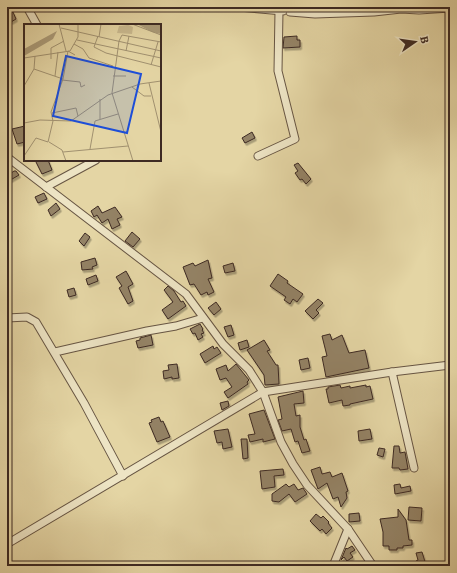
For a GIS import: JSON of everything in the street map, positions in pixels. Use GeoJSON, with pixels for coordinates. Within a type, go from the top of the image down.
{"type":"FeatureCollection","features":[{"type":"Feature","properties":{"kind":"street"},"geometry":{"type":"LineString","coordinates":[[27,7],[36,24]]}},
{"type":"Feature","properties":{"kind":"street"},"geometry":{"type":"LineString","coordinates":[[239,7],[279,11],[290,9],[330,14],[402,9],[419,10],[450,8]]}},
{"type":"Feature","properties":{"kind":"street"},"geometry":{"type":"LineString","coordinates":[[258,156],[295,139],[278,71],[279,11]]}},
{"type":"Feature","properties":{"kind":"street"},"geometry":{"type":"LineString","coordinates":[[7,157],[186,294],[223,344],[249,370],[263,392],[281,442],[293,464],[307,485],[348,529],[373,566]]}},
{"type":"Feature","properties":{"kind":"street"},"geometry":{"type":"LineString","coordinates":[[46,187],[94,161]]}},
{"type":"Feature","properties":{"kind":"street"},"geometry":{"type":"LineString","coordinates":[[7,318],[27,318],[36,322],[84,403],[123,476]]}},
{"type":"Feature","properties":{"kind":"street"},"geometry":{"type":"LineString","coordinates":[[55,352],[147,331],[176,326],[203,318]]}},
{"type":"Feature","properties":{"kind":"street"},"geometry":{"type":"LineString","coordinates":[[7,544],[263,392],[392,372],[450,365]]}},
{"type":"Feature","properties":{"kind":"street"},"geometry":{"type":"LineString","coordinates":[[392,372],[414,468]]}},
{"type":"Feature","properties":{"kind":"street"},"geometry":{"type":"LineString","coordinates":[[333,566],[348,529]]}},
{"type":"Feature","properties":{"kind":"building"},"geometry":{"type":"Polygon","coordinates":[[[13,12],[16,19],[11,22],[8,15],[13,12]]]}},
{"type":"Feature","properties":{"kind":"building"},"geometry":{"type":"Polygon","coordinates":[[[297,36],[297,40],[300,40],[300,47],[283,48],[284,37],[297,36]]]}},
{"type":"Feature","properties":{"kind":"building"},"geometry":{"type":"Polygon","coordinates":[[[24,126],[24,142],[17,144],[12,129],[24,126]]]}},
{"type":"Feature","properties":{"kind":"building"},"geometry":{"type":"Polygon","coordinates":[[[252,132],[255,138],[245,143],[242,138],[252,132]]]}},
{"type":"Feature","properties":{"kind":"building"},"geometry":{"type":"Polygon","coordinates":[[[36,161],[48,161],[52,170],[42,174],[36,161]]]}},
{"type":"Feature","properties":{"kind":"building"},"geometry":{"type":"Polygon","coordinates":[[[298,163],[311,179],[306,184],[302,179],[300,180],[295,173],[298,171],[294,165],[298,163]]]}},
{"type":"Feature","properties":{"kind":"building"},"geometry":{"type":"Polygon","coordinates":[[[16,171],[19,175],[7,182],[7,176],[16,171]]]}},
{"type":"Feature","properties":{"kind":"building"},"geometry":{"type":"Polygon","coordinates":[[[44,193],[47,199],[38,203],[35,197],[44,193]]]}},
{"type":"Feature","properties":{"kind":"building"},"geometry":{"type":"Polygon","coordinates":[[[56,203],[60,209],[51,216],[48,210],[56,203]]]}},
{"type":"Feature","properties":{"kind":"building"},"geometry":{"type":"Polygon","coordinates":[[[98,206],[102,213],[115,207],[122,217],[117,219],[120,225],[112,229],[108,219],[102,223],[97,215],[94,217],[91,211],[98,206]]]}},
{"type":"Feature","properties":{"kind":"building"},"geometry":{"type":"Polygon","coordinates":[[[132,232],[140,239],[133,247],[125,241],[132,232]]]}},
{"type":"Feature","properties":{"kind":"building"},"geometry":{"type":"Polygon","coordinates":[[[85,233],[90,237],[84,246],[79,241],[85,233]]]}},
{"type":"Feature","properties":{"kind":"building"},"geometry":{"type":"Polygon","coordinates":[[[95,258],[97,265],[92,267],[93,269],[82,270],[81,262],[95,258]]]}},
{"type":"Feature","properties":{"kind":"building"},"geometry":{"type":"Polygon","coordinates":[[[208,260],[212,278],[208,279],[214,292],[208,295],[207,292],[201,295],[194,284],[190,285],[183,267],[193,263],[195,266],[208,260]]]}},
{"type":"Feature","properties":{"kind":"building"},"geometry":{"type":"Polygon","coordinates":[[[233,263],[235,271],[225,273],[223,266],[233,263]]]}},
{"type":"Feature","properties":{"kind":"building"},"geometry":{"type":"Polygon","coordinates":[[[126,271],[133,284],[128,287],[133,301],[128,304],[119,288],[122,286],[116,277],[126,271]]]}},
{"type":"Feature","properties":{"kind":"building"},"geometry":{"type":"Polygon","coordinates":[[[278,274],[288,281],[287,283],[303,294],[297,302],[293,299],[290,304],[284,300],[286,297],[270,286],[278,274]]]}},
{"type":"Feature","properties":{"kind":"building"},"geometry":{"type":"Polygon","coordinates":[[[96,275],[98,281],[88,285],[86,279],[96,275]]]}},
{"type":"Feature","properties":{"kind":"building"},"geometry":{"type":"Polygon","coordinates":[[[168,286],[186,306],[168,319],[162,310],[173,302],[164,290],[168,286]]]}},
{"type":"Feature","properties":{"kind":"building"},"geometry":{"type":"Polygon","coordinates":[[[74,288],[76,295],[69,297],[67,290],[74,288]]]}},
{"type":"Feature","properties":{"kind":"building"},"geometry":{"type":"Polygon","coordinates":[[[318,299],[323,303],[316,310],[319,313],[313,319],[305,311],[318,299]]]}},
{"type":"Feature","properties":{"kind":"building"},"geometry":{"type":"Polygon","coordinates":[[[216,302],[221,309],[214,315],[208,308],[216,302]]]}},
{"type":"Feature","properties":{"kind":"building"},"geometry":{"type":"Polygon","coordinates":[[[200,324],[204,333],[201,334],[203,337],[198,340],[195,333],[193,334],[190,329],[200,324]]]}},
{"type":"Feature","properties":{"kind":"building"},"geometry":{"type":"Polygon","coordinates":[[[231,325],[234,335],[228,337],[224,327],[231,325]]]}},
{"type":"Feature","properties":{"kind":"building"},"geometry":{"type":"Polygon","coordinates":[[[330,334],[332,340],[342,335],[349,353],[365,350],[369,368],[326,377],[322,357],[327,356],[322,336],[330,334]]]}},
{"type":"Feature","properties":{"kind":"building"},"geometry":{"type":"Polygon","coordinates":[[[151,335],[153,345],[138,348],[136,341],[140,340],[140,338],[151,335]]]}},
{"type":"Feature","properties":{"kind":"building"},"geometry":{"type":"Polygon","coordinates":[[[247,340],[249,347],[240,350],[238,343],[247,340]]]}},
{"type":"Feature","properties":{"kind":"building"},"geometry":{"type":"Polygon","coordinates":[[[264,340],[270,350],[267,351],[276,365],[278,365],[279,384],[265,385],[264,375],[247,350],[264,340]]]}},
{"type":"Feature","properties":{"kind":"building"},"geometry":{"type":"Polygon","coordinates":[[[213,346],[214,349],[217,347],[221,353],[205,363],[200,354],[213,346]]]}},
{"type":"Feature","properties":{"kind":"building"},"geometry":{"type":"Polygon","coordinates":[[[308,358],[310,368],[301,370],[299,360],[308,358]]]}},
{"type":"Feature","properties":{"kind":"building"},"geometry":{"type":"Polygon","coordinates":[[[177,364],[179,378],[172,379],[172,377],[164,379],[163,371],[169,370],[168,365],[177,364]]]}},
{"type":"Feature","properties":{"kind":"building"},"geometry":{"type":"Polygon","coordinates":[[[236,364],[249,380],[247,382],[248,384],[228,398],[224,392],[232,387],[226,378],[220,380],[216,369],[226,365],[228,371],[236,364]]]}},
{"type":"Feature","properties":{"kind":"building"},"geometry":{"type":"Polygon","coordinates":[[[340,385],[341,388],[350,386],[350,388],[366,385],[366,387],[370,386],[373,399],[343,406],[342,400],[329,403],[326,389],[328,389],[328,387],[340,385]]]}},
{"type":"Feature","properties":{"kind":"building"},"geometry":{"type":"Polygon","coordinates":[[[303,391],[304,403],[294,404],[296,416],[300,415],[300,427],[304,440],[306,439],[310,451],[302,453],[298,441],[295,442],[291,429],[282,431],[278,420],[282,419],[278,397],[303,391]]]}},
{"type":"Feature","properties":{"kind":"building"},"geometry":{"type":"Polygon","coordinates":[[[228,401],[229,406],[222,410],[220,403],[228,401]]]}},
{"type":"Feature","properties":{"kind":"building"},"geometry":{"type":"Polygon","coordinates":[[[264,410],[275,439],[263,442],[263,439],[250,442],[248,435],[255,434],[249,414],[264,410]]]}},
{"type":"Feature","properties":{"kind":"building"},"geometry":{"type":"Polygon","coordinates":[[[159,417],[161,422],[163,421],[170,437],[157,442],[149,423],[152,422],[151,420],[159,417]]]}},
{"type":"Feature","properties":{"kind":"building"},"geometry":{"type":"Polygon","coordinates":[[[228,429],[232,447],[223,449],[222,442],[217,443],[214,431],[228,429]]]}},
{"type":"Feature","properties":{"kind":"building"},"geometry":{"type":"Polygon","coordinates":[[[370,429],[372,439],[359,441],[358,431],[370,429]]]}},
{"type":"Feature","properties":{"kind":"building"},"geometry":{"type":"Polygon","coordinates":[[[241,439],[247,439],[248,458],[243,459],[241,439]]]}},
{"type":"Feature","properties":{"kind":"building"},"geometry":{"type":"Polygon","coordinates":[[[394,446],[399,446],[400,453],[405,452],[408,469],[400,470],[399,468],[392,468],[394,446]]]}},
{"type":"Feature","properties":{"kind":"building"},"geometry":{"type":"Polygon","coordinates":[[[379,448],[385,449],[383,457],[377,455],[379,448]]]}},
{"type":"Feature","properties":{"kind":"building"},"geometry":{"type":"Polygon","coordinates":[[[320,467],[322,474],[330,472],[332,477],[342,473],[348,491],[346,492],[347,498],[341,507],[338,497],[333,499],[327,483],[318,489],[311,470],[320,467]]]}},
{"type":"Feature","properties":{"kind":"building"},"geometry":{"type":"Polygon","coordinates":[[[283,469],[284,475],[274,476],[275,487],[262,489],[260,471],[283,469]]]}},
{"type":"Feature","properties":{"kind":"building"},"geometry":{"type":"Polygon","coordinates":[[[286,484],[289,487],[294,484],[298,490],[303,488],[307,494],[295,502],[289,494],[279,502],[272,501],[272,494],[286,484]]]}},
{"type":"Feature","properties":{"kind":"building"},"geometry":{"type":"Polygon","coordinates":[[[400,484],[401,488],[410,486],[411,491],[395,494],[394,485],[400,484]]]}},
{"type":"Feature","properties":{"kind":"building"},"geometry":{"type":"Polygon","coordinates":[[[409,507],[422,508],[421,521],[408,520],[409,507]]]}},
{"type":"Feature","properties":{"kind":"building"},"geometry":{"type":"Polygon","coordinates":[[[398,509],[406,520],[409,540],[412,540],[412,545],[397,548],[397,550],[389,550],[389,546],[383,546],[383,532],[380,519],[398,517],[398,509]]]}},
{"type":"Feature","properties":{"kind":"building"},"geometry":{"type":"Polygon","coordinates":[[[359,513],[360,521],[349,522],[349,514],[359,513]]]}},
{"type":"Feature","properties":{"kind":"building"},"geometry":{"type":"Polygon","coordinates":[[[316,514],[321,518],[323,516],[332,528],[326,534],[322,529],[320,531],[310,521],[316,514]]]}},
{"type":"Feature","properties":{"kind":"building"},"geometry":{"type":"Polygon","coordinates":[[[352,546],[355,550],[350,553],[353,557],[347,561],[344,557],[341,560],[346,548],[347,549],[352,546]]]}},
{"type":"Feature","properties":{"kind":"building"},"geometry":{"type":"Polygon","coordinates":[[[422,552],[426,565],[417,566],[416,561],[418,560],[416,553],[422,552]]]}}]}
